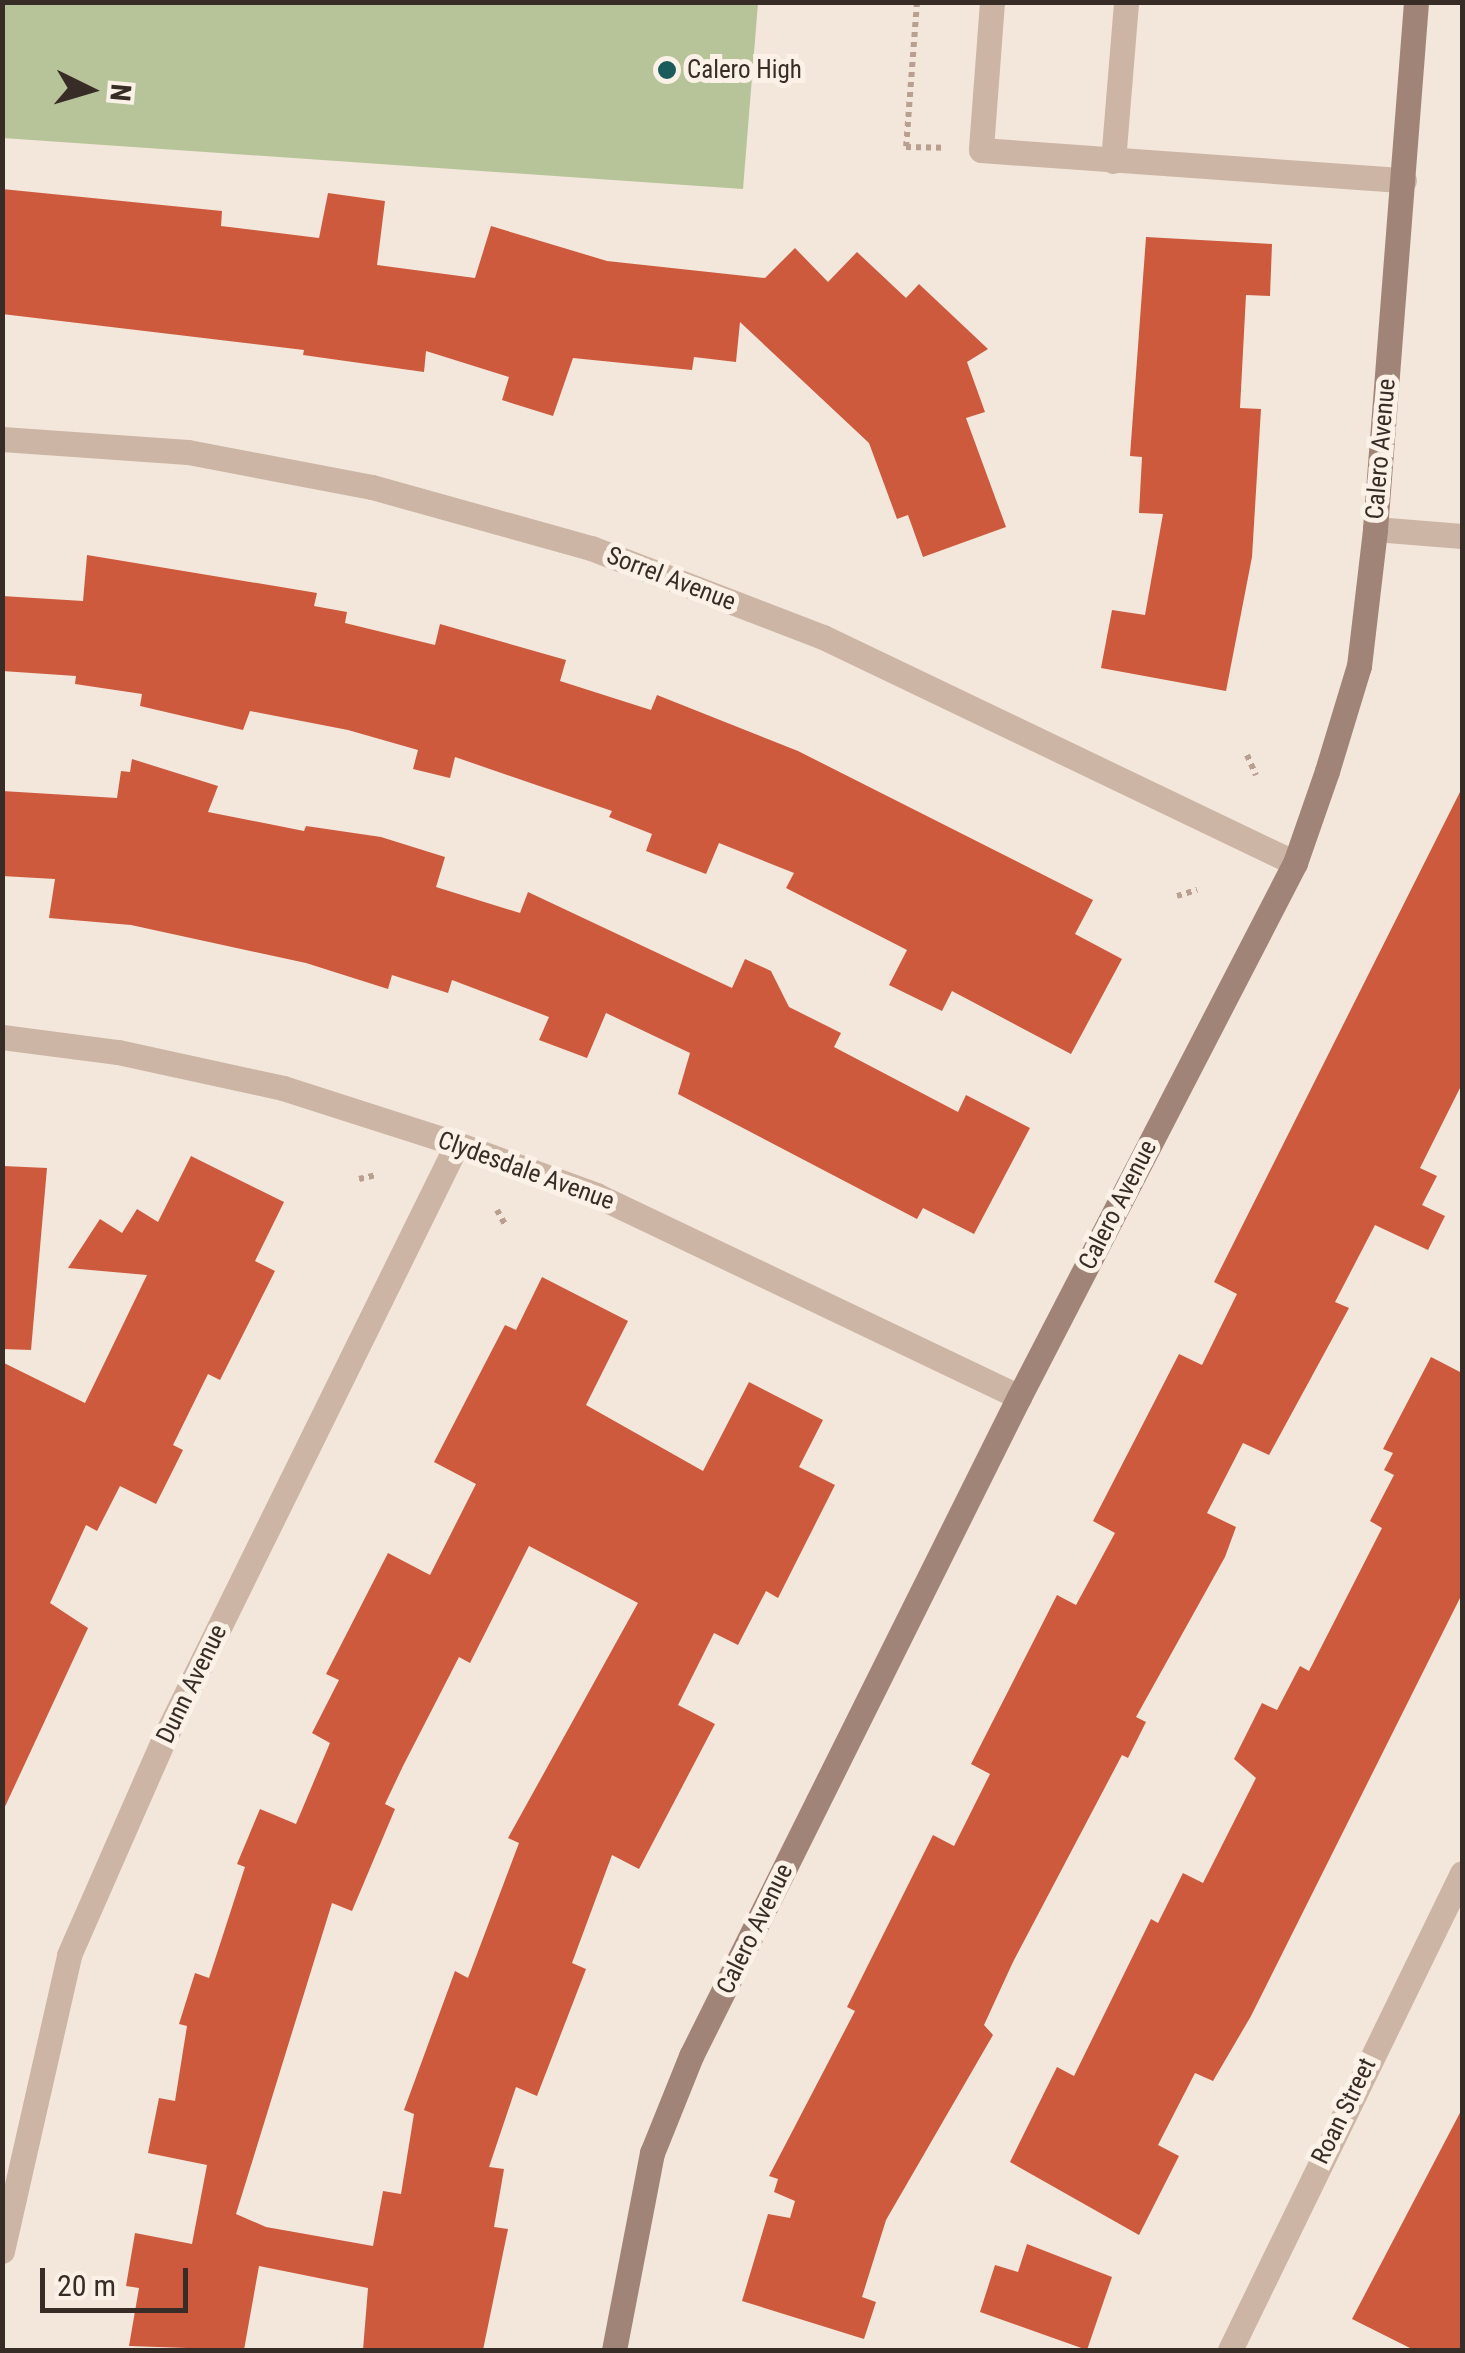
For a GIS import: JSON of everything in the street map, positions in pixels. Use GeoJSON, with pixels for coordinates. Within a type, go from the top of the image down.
{"type":"FeatureCollection","features":[{"type":"Feature","properties":{"kind":"street"},"geometry":{"type":"LineString","coordinates":[[992,2],[980,150],[1404,180]]}},
{"type":"Feature","properties":{"kind":"street"},"geometry":{"type":"LineString","coordinates":[[1113,161],[1126,2]]}},
{"type":"Feature","properties":{"kind":"street","name":"Calero Avenue"},"geometry":{"type":"LineString","coordinates":[[614,2350],[652,2153],[691,2056],[1019,1396],[1295,863],[1359,666],[1375,529],[1416,2]]}},
{"type":"Feature","properties":{"kind":"street","name":"Sorrel Avenue"},"geometry":{"type":"LineString","coordinates":[[2,439],[225,459],[372,487],[590,548],[823,637],[1295,863]]}},
{"type":"Feature","properties":{"kind":"street"},"geometry":{"type":"LineString","coordinates":[[1375,529],[1462,536]]}},
{"type":"Feature","properties":{"kind":"street","name":"Clydesdale Avenue"},"geometry":{"type":"LineString","coordinates":[[2,1037],[118,1052],[283,1088],[457,1144],[596,1195],[1019,1396]]}},
{"type":"Feature","properties":{"kind":"street","name":"Dunn Avenue"},"geometry":{"type":"LineString","coordinates":[[2,2251],[69,1955],[164,1739],[457,1144]]}},
{"type":"Feature","properties":{"kind":"street","name":"Roan Street"},"geometry":{"type":"LineString","coordinates":[[1230,2350],[1462,1873]]}},
{"type":"Feature","properties":{"kind":"path"},"geometry":{"type":"LineString","coordinates":[[918,2],[906,146],[980,150]]}},
{"type":"Feature","properties":{"kind":"path"},"geometry":{"type":"LineString","coordinates":[[1246,755],[1256,774]]}},
{"type":"Feature","properties":{"kind":"path"},"geometry":{"type":"LineString","coordinates":[[1177,896],[1197,890]]}},
{"type":"Feature","properties":{"kind":"path"},"geometry":{"type":"LineString","coordinates":[[359,1179],[377,1175]]}},
{"type":"Feature","properties":{"kind":"path"},"geometry":{"type":"LineString","coordinates":[[497,1210],[506,1226]]}},
{"type":"Feature","properties":{"kind":"green space"},"geometry":{"type":"Polygon","coordinates":[[[2,3],[758,3],[743,189],[3,138],[2,3]]]}},
{"type":"Feature","properties":{"kind":"building"},"geometry":{"type":"Polygon","coordinates":[[[2,189],[222,211],[221,226],[319,238],[328,193],[385,201],[377,265],[475,278],[491,226],[607,261],[765,278],[795,248],[828,282],[857,252],[906,298],[919,284],[988,349],[967,362],[985,412],[966,418],[1006,527],[923,557],[908,515],[897,519],[869,443],[740,322],[736,362],[694,357],[692,370],[573,358],[553,416],[502,400],[509,377],[426,351],[424,372],[303,355],[304,350],[2,314],[2,189]]]}},
{"type":"Feature","properties":{"kind":"building"},"geometry":{"type":"Polygon","coordinates":[[[1146,237],[1272,244],[1270,296],[1246,295],[1240,408],[1261,409],[1252,557],[1226,691],[1101,668],[1112,610],[1145,615],[1163,514],[1139,513],[1142,457],[1130,456],[1146,237]]]}},
{"type":"Feature","properties":{"kind":"building"},"geometry":{"type":"Polygon","coordinates":[[[87,555],[317,593],[314,606],[347,612],[345,623],[435,645],[440,624],[566,660],[560,681],[651,710],[657,695],[798,751],[1093,900],[1075,934],[1122,959],[1071,1054],[952,991],[942,1011],[889,985],[907,950],[786,888],[794,873],[719,843],[706,874],[646,851],[652,834],[609,817],[612,811],[455,757],[450,778],[413,769],[418,750],[348,730],[250,711],[243,730],[140,706],[142,694],[75,684],[76,676],[2,671],[2,596],[83,601],[87,555]]]}},
{"type":"Feature","properties":{"kind":"building"},"geometry":{"type":"Polygon","coordinates":[[[132,759],[218,786],[208,812],[304,831],[306,826],[381,837],[445,857],[436,887],[520,913],[528,892],[732,988],[745,959],[771,971],[789,1007],[841,1033],[834,1047],[958,1112],[966,1095],[1030,1128],[974,1234],[923,1208],[917,1219],[678,1094],[690,1053],[606,1013],[587,1058],[539,1040],[549,1017],[452,980],[448,993],[392,975],[388,989],[306,963],[131,925],[49,918],[55,879],[2,876],[2,791],[117,798],[121,771],[130,772],[132,759]]]}},
{"type":"Feature","properties":{"kind":"building"},"geometry":{"type":"Polygon","coordinates":[[[1462,788],[1462,1084],[1420,1168],[1437,1176],[1422,1205],[1445,1216],[1428,1250],[1375,1225],[1335,1302],[1349,1308],[1269,1455],[1243,1443],[1207,1513],[1236,1527],[1225,1557],[1136,1717],[1146,1722],[1128,1758],[1122,1755],[1013,1962],[984,2025],[993,2035],[886,2220],[862,2297],[876,2302],[864,2339],[742,2301],[768,2214],[790,2218],[795,2201],[774,2192],[778,2179],[769,2176],[855,2011],[847,2007],[933,1835],[954,1846],[990,1774],[971,1764],[1057,1595],[1076,1605],[1115,1533],[1093,1521],[1179,1354],[1202,1365],[1237,1294],[1214,1282],[1462,788]]]}},
{"type":"Feature","properties":{"kind":"building"},"geometry":{"type":"Polygon","coordinates":[[[191,1156],[284,1202],[255,1261],[275,1271],[220,1380],[208,1374],[173,1445],[183,1450],[156,1504],[120,1486],[97,1531],[86,1525],[50,1603],[88,1628],[2,1813],[2,1362],[85,1403],[147,1275],[68,1268],[100,1219],[122,1233],[137,1209],[158,1222],[191,1156]]]}},
{"type":"Feature","properties":{"kind":"building"},"geometry":{"type":"Polygon","coordinates":[[[3,1166],[47,1168],[31,1350],[2,1349],[3,1166]]]}},
{"type":"Feature","properties":{"kind":"building"},"geometry":{"type":"Polygon","coordinates":[[[542,1277],[628,1321],[586,1405],[703,1471],[749,1382],[823,1420],[799,1467],[835,1485],[778,1598],[766,1591],[738,1645],[714,1633],[678,1705],[715,1724],[639,1869],[612,1855],[572,1963],[586,1969],[537,2096],[516,2087],[489,2167],[504,2169],[494,2227],[508,2229],[483,2350],[363,2350],[368,2288],[259,2266],[244,2350],[129,2346],[139,2288],[126,2286],[135,2233],[192,2244],[207,2165],[148,2153],[159,2098],[175,2101],[187,2026],[179,2024],[195,1973],[209,1978],[245,1867],[237,1864],[260,1809],[296,1824],[330,1743],[312,1733],[339,1680],[326,1674],[388,1553],[430,1575],[476,1484],[434,1462],[505,1325],[516,1330],[542,1277]],[[529,1546],[470,1663],[459,1657],[403,1766],[385,1804],[395,1809],[352,1911],[332,1903],[236,2214],[266,2227],[373,2246],[383,2191],[401,2194],[414,2114],[404,2110],[455,1971],[468,1978],[519,1843],[508,1838],[638,1603],[529,1546]]]}},
{"type":"Feature","properties":{"kind":"building"},"geometry":{"type":"Polygon","coordinates":[[[1431,1357],[1462,1373],[1462,1594],[1251,2016],[1213,2081],[1195,2073],[1158,2145],[1179,2156],[1139,2235],[1010,2162],[1057,2067],[1074,2076],[1151,1919],[1158,1923],[1183,1873],[1203,1883],[1256,1778],[1234,1759],[1262,1703],[1277,1710],[1300,1666],[1309,1671],[1382,1528],[1370,1521],[1394,1475],[1384,1470],[1393,1453],[1383,1449],[1431,1357]]]}},
{"type":"Feature","properties":{"kind":"building"},"geometry":{"type":"Polygon","coordinates":[[[1462,2109],[1462,2350],[1414,2350],[1352,2319],[1462,2109]]]}},
{"type":"Feature","properties":{"kind":"building"},"geometry":{"type":"Polygon","coordinates":[[[1027,2244],[1112,2277],[1087,2350],[980,2312],[995,2265],[1018,2272],[1027,2244]]]}},
{"type":"Feature","properties":{"kind":"place","name":"Calero High"},"geometry":{"type":"Point","coordinates":[667,70]}}]}
